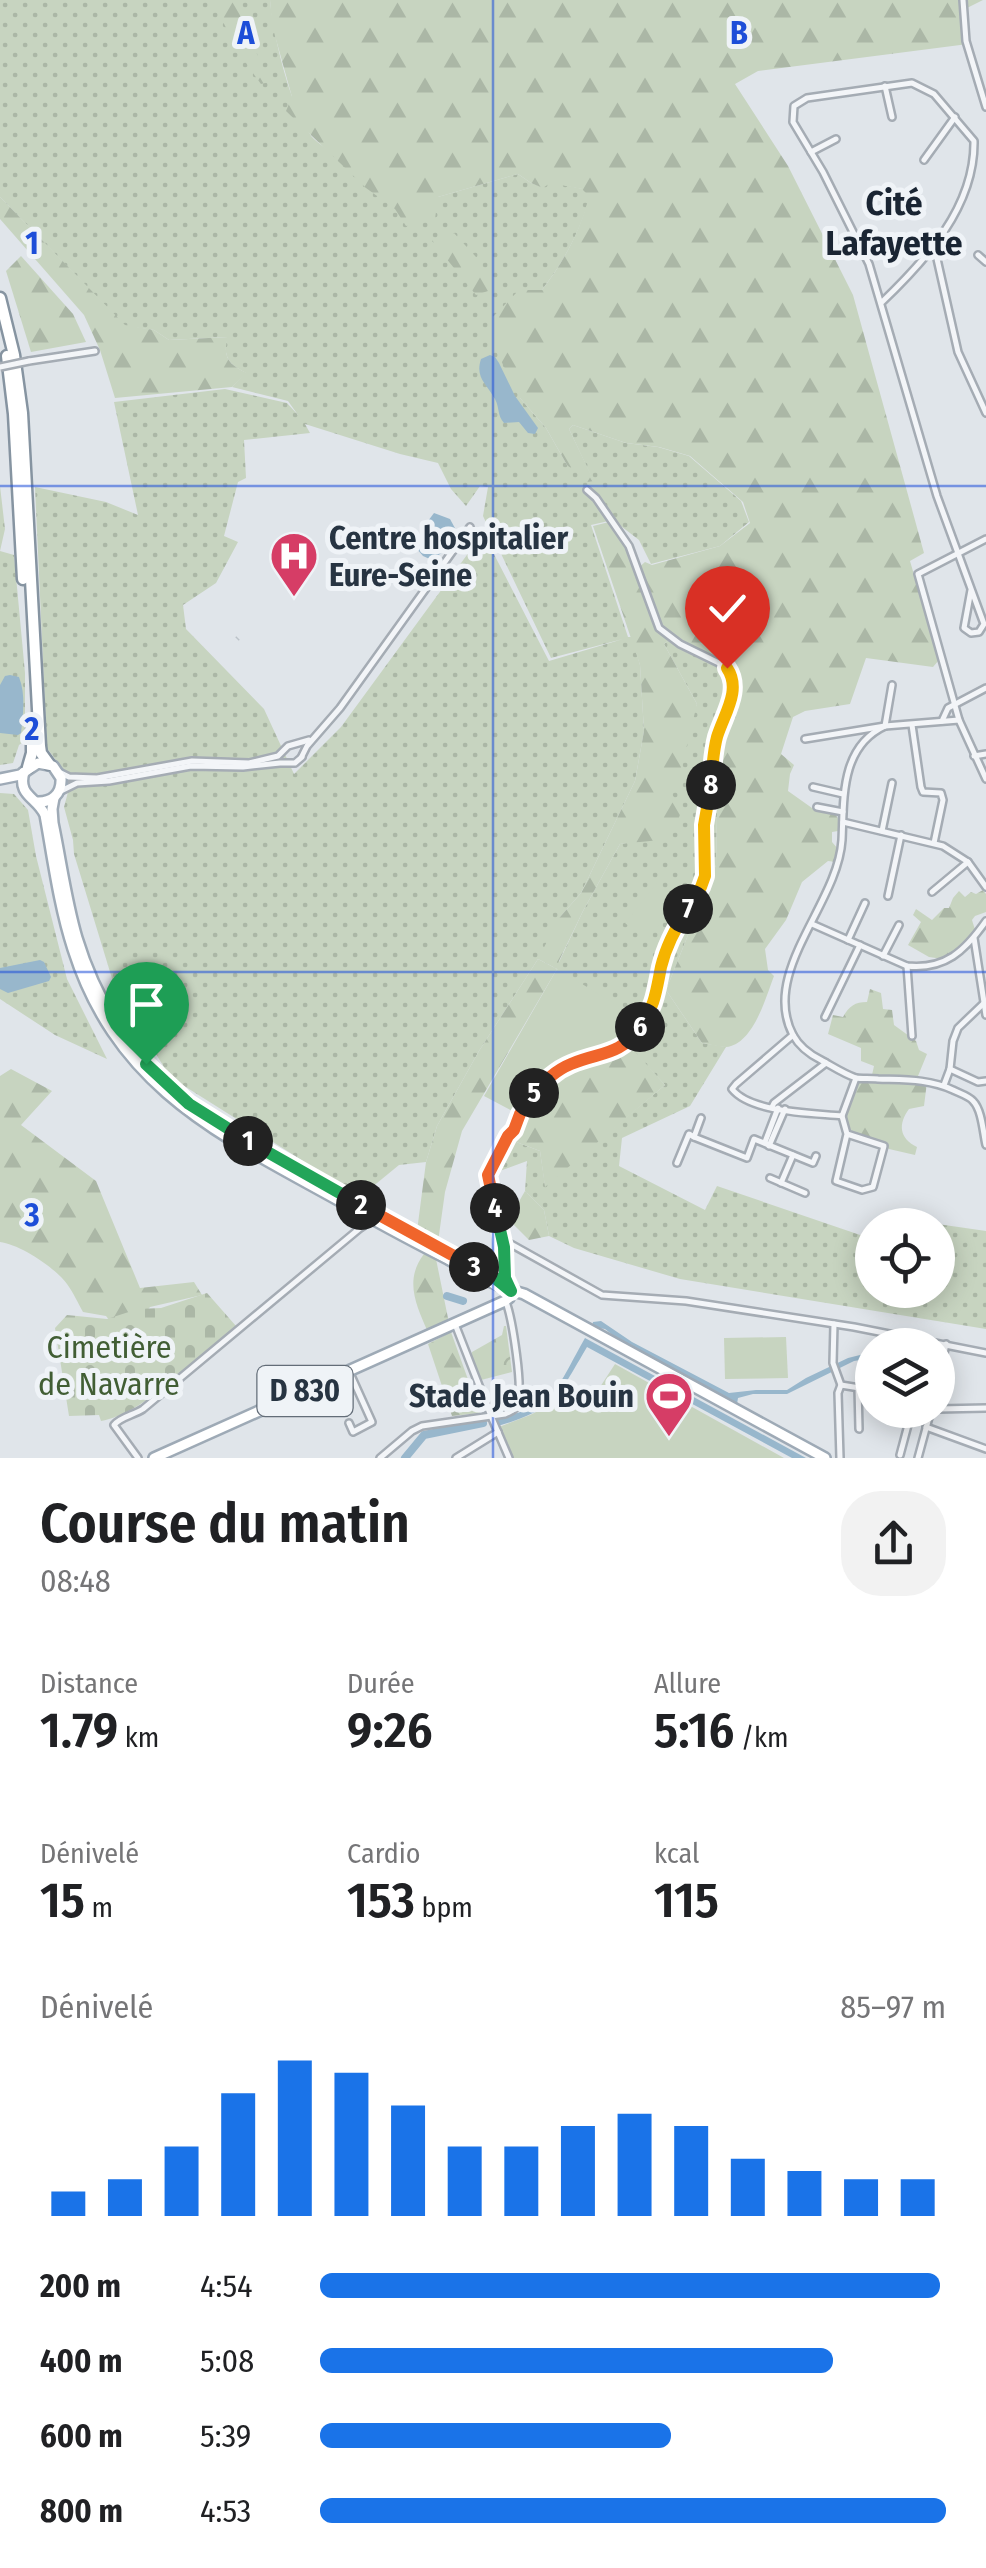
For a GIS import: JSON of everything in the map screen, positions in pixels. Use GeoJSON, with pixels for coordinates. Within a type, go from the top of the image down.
{"type":"FeatureCollection","features":[{"type":"Feature","properties":{"kind":"highway"},"geometry":{"type":"LineString","coordinates":[[0,298],[14,355],[22,414],[40,746],[53,767]]}},
{"type":"Feature","properties":{"kind":"highway"},"geometry":{"type":"LineString","coordinates":[[0,326],[14,414],[32,738],[26,770]]}},
{"type":"Feature","properties":{"kind":"main road"},"geometry":{"type":"LineString","coordinates":[[0,780],[38,762],[53,767],[61,778],[52,809],[53,823],[73,922],[102,1000],[125,1038],[154,1072],[229,1135]]}},
{"type":"Feature","properties":{"kind":"main road"},"geometry":{"type":"LineString","coordinates":[[24,792],[26,770]]}},
{"type":"Feature","properties":{"kind":"main road"},"geometry":{"type":"LineString","coordinates":[[0,780],[17,786],[45,815],[73,950],[99,1010],[153,1082],[194,1117],[814,1458]]}},
{"type":"Feature","properties":{"kind":"main road"},"geometry":{"type":"LineString","coordinates":[[36,802],[46,802],[56,795]]}},
{"type":"Feature","properties":{"kind":"main road"},"geometry":{"type":"LineString","coordinates":[[511,1291],[524,1294],[825,1458]]}},
{"type":"Feature","properties":{"kind":"main road","name":"D 830"},"geometry":{"type":"LineString","coordinates":[[154,1458],[455,1324],[504,1301],[511,1291]]}},
{"type":"Feature","properties":{"kind":"street"},"geometry":{"type":"LineString","coordinates":[[963,0],[966,41],[986,107]]}},
{"type":"Feature","properties":{"kind":"street"},"geometry":{"type":"LineString","coordinates":[[882,304],[934,248],[964,193],[974,150],[974,142],[955,117],[934,94],[912,82],[807,98],[794,106],[793,122],[824,172],[868,264],[882,304],[936,496],[984,624],[979,632],[970,633],[964,628],[971,590]]}},
{"type":"Feature","properties":{"kind":"street"},"geometry":{"type":"LineString","coordinates":[[885,86],[892,117]]}},
{"type":"Feature","properties":{"kind":"street"},"geometry":{"type":"LineString","coordinates":[[924,160],[955,117]]}},
{"type":"Feature","properties":{"kind":"street"},"geometry":{"type":"LineString","coordinates":[[812,152],[836,139]]}},
{"type":"Feature","properties":{"kind":"street"},"geometry":{"type":"LineString","coordinates":[[934,248],[958,352],[986,413]]}},
{"type":"Feature","properties":{"kind":"street"},"geometry":{"type":"LineString","coordinates":[[978,255],[986,262]]}},
{"type":"Feature","properties":{"kind":"street"},"geometry":{"type":"LineString","coordinates":[[0,367],[95,351]]}},
{"type":"Feature","properties":{"kind":"street"},"geometry":{"type":"LineString","coordinates":[[511,1291],[505,1278],[504,1242],[487,1178],[526,1103],[544,1082],[566,1066],[616,1050],[634,1036],[656,998],[662,963],[672,937],[705,876],[704,825],[714,756],[733,693],[732,679],[725,666],[684,647],[662,630],[629,546],[587,490]]}},
{"type":"Feature","properties":{"kind":"street"},"geometry":{"type":"LineString","coordinates":[[56,795],[77,783],[190,766],[297,762],[470,527]]}},
{"type":"Feature","properties":{"kind":"street"},"geometry":{"type":"LineString","coordinates":[[986,539],[918,574],[954,705],[986,779]]}},
{"type":"Feature","properties":{"kind":"street"},"geometry":{"type":"LineString","coordinates":[[892,686],[885,726],[866,738],[848,770],[842,843],[834,875],[796,954],[788,981],[787,1008],[794,1035],[804,1048],[856,1078],[928,1081],[972,1099],[986,1144]]}},
{"type":"Feature","properties":{"kind":"street"},"geometry":{"type":"LineString","coordinates":[[942,722],[948,708],[986,688]]}},
{"type":"Feature","properties":{"kind":"street"},"geometry":{"type":"LineString","coordinates":[[805,739],[885,726],[959,720]]}},
{"type":"Feature","properties":{"kind":"street"},"geometry":{"type":"LineString","coordinates":[[912,725],[921,788],[923,792],[941,793],[943,800],[934,843]]}},
{"type":"Feature","properties":{"kind":"street"},"geometry":{"type":"LineString","coordinates":[[53,767],[66,776],[81,778],[192,761],[257,762],[316,737]]}},
{"type":"Feature","properties":{"kind":"street"},"geometry":{"type":"LineString","coordinates":[[296,746],[302,756]]}},
{"type":"Feature","properties":{"kind":"street"},"geometry":{"type":"LineString","coordinates":[[285,750],[289,763]]}},
{"type":"Feature","properties":{"kind":"street"},"geometry":{"type":"LineString","coordinates":[[974,756],[986,754]]}},
{"type":"Feature","properties":{"kind":"street"},"geometry":{"type":"LineString","coordinates":[[882,831],[892,784]]}},
{"type":"Feature","properties":{"kind":"street"},"geometry":{"type":"LineString","coordinates":[[813,787],[844,794]]}},
{"type":"Feature","properties":{"kind":"street"},"geometry":{"type":"LineString","coordinates":[[817,808],[843,812]]}},
{"type":"Feature","properties":{"kind":"street"},"geometry":{"type":"LineString","coordinates":[[843,822],[948,848],[968,862],[986,887]]}},
{"type":"Feature","properties":{"kind":"street"},"geometry":{"type":"LineString","coordinates":[[888,896],[901,835]]}},
{"type":"Feature","properties":{"kind":"street"},"geometry":{"type":"LineString","coordinates":[[932,892],[968,862]]}},
{"type":"Feature","properties":{"kind":"street"},"geometry":{"type":"LineString","coordinates":[[848,940],[865,903]]}},
{"type":"Feature","properties":{"kind":"street"},"geometry":{"type":"LineString","coordinates":[[812,924],[906,966],[938,965],[974,938],[986,921]]}},
{"type":"Feature","properties":{"kind":"street"},"geometry":{"type":"LineString","coordinates":[[884,956],[899,925]]}},
{"type":"Feature","properties":{"kind":"street"},"geometry":{"type":"LineString","coordinates":[[974,938],[986,1015]]}},
{"type":"Feature","properties":{"kind":"street"},"geometry":{"type":"LineString","coordinates":[[826,1018],[860,945]]}},
{"type":"Feature","properties":{"kind":"street"},"geometry":{"type":"LineString","coordinates":[[906,966],[912,1036]]}},
{"type":"Feature","properties":{"kind":"street"},"geometry":{"type":"LineString","coordinates":[[944,1086],[958,1028],[983,1004]]}},
{"type":"Feature","properties":{"kind":"street"},"geometry":{"type":"LineString","coordinates":[[794,1035],[732,1088],[742,1099],[842,1116]]}},
{"type":"Feature","properties":{"kind":"street"},"geometry":{"type":"LineString","coordinates":[[778,1108],[774,1103],[826,1063]]}},
{"type":"Feature","properties":{"kind":"street"},"geometry":{"type":"LineString","coordinates":[[950,1069],[982,1082],[972,1099]]}},
{"type":"Feature","properties":{"kind":"street"},"geometry":{"type":"LineString","coordinates":[[846,1134],[884,1146],[873,1187],[862,1190],[836,1181],[846,1134],[842,1116],[856,1078]]}},
{"type":"Feature","properties":{"kind":"street"},"geometry":{"type":"LineString","coordinates":[[767,1144],[778,1108]]}},
{"type":"Feature","properties":{"kind":"street"},"geometry":{"type":"LineString","coordinates":[[694,1136],[701,1118]]}},
{"type":"Feature","properties":{"kind":"street"},"geometry":{"type":"LineString","coordinates":[[678,1163],[689,1134],[746,1158],[754,1140],[813,1163],[816,1156]]}},
{"type":"Feature","properties":{"kind":"street"},"geometry":{"type":"LineString","coordinates":[[781,1182],[793,1155]]}},
{"type":"Feature","properties":{"kind":"street"},"geometry":{"type":"LineString","coordinates":[[770,1178],[805,1192]]}},
{"type":"Feature","properties":{"kind":"street"},"geometry":{"type":"LineString","coordinates":[[138,1458],[114,1425],[117,1420],[152,1402],[375,1216]]}},
{"type":"Feature","properties":{"kind":"street"},"geometry":{"type":"LineString","coordinates":[[504,1242],[602,1295],[686,1301],[856,1328]]}},
{"type":"Feature","properties":{"kind":"street"},"geometry":{"type":"LineString","coordinates":[[380,1458],[422,1426],[491,1418],[516,1407],[517,1362],[504,1301]]}},
{"type":"Feature","properties":{"kind":"street"},"geometry":{"type":"LineString","coordinates":[[455,1324],[510,1458]]}},
{"type":"Feature","properties":{"kind":"street"},"geometry":{"type":"LineString","coordinates":[[834,1324],[833,1363],[841,1385],[840,1458]]}},
{"type":"Feature","properties":{"kind":"street"},"geometry":{"type":"LineString","coordinates":[[955,1346],[986,1353]]}},
{"type":"Feature","properties":{"kind":"street"},"geometry":{"type":"LineString","coordinates":[[349,1371],[372,1422],[353,1432],[349,1423]]}},
{"type":"Feature","properties":{"kind":"street"},"geometry":{"type":"LineString","coordinates":[[841,1385],[855,1387]]}},
{"type":"Feature","properties":{"kind":"street"},"geometry":{"type":"LineString","coordinates":[[955,1409],[986,1408]]}},
{"type":"Feature","properties":{"kind":"street"},"geometry":{"type":"LineString","coordinates":[[900,1456],[907,1428]]}},
{"type":"Feature","properties":{"kind":"street"},"geometry":{"type":"LineString","coordinates":[[918,1458],[926,1428]]}},
{"type":"Feature","properties":{"kind":"street"},"geometry":{"type":"LineString","coordinates":[[931,1428],[986,1449]]}},
{"type":"Feature","properties":{"kind":"street"},"geometry":{"type":"LineString","coordinates":[[456,1458],[497,1430]]}},
{"type":"Feature","properties":{"kind":"green space"},"geometry":{"type":"Polygon","coordinates":[[[0,0],[270,0],[284,73],[306,127],[316,141],[396,209],[518,174],[542,187],[550,182],[583,189],[590,196],[570,246],[542,290],[519,290],[520,398],[546,428],[567,465],[593,480],[569,429],[573,425],[626,443],[689,456],[741,501],[749,522],[720,546],[651,564],[639,540],[613,520],[591,525],[640,665],[644,731],[635,781],[581,893],[560,917],[559,962],[620,844],[638,841],[668,788],[697,704],[664,644],[672,637],[732,667],[737,681],[734,710],[718,762],[716,865],[666,990],[702,1043],[726,1047],[690,1106],[622,1138],[619,1166],[705,1210],[717,1186],[855,1233],[855,1308],[680,1279],[574,1248],[549,1236],[544,1210],[525,1191],[527,1161],[497,1172],[511,1140],[540,1151],[545,1185],[665,1085],[557,969],[538,959],[437,1126],[426,1162],[399,1165],[360,1197],[170,1077],[114,985],[74,854],[64,807],[71,781],[47,748],[35,487],[106,502],[138,515],[114,402],[225,389],[287,403],[298,415],[288,401],[232,387],[246,373],[228,359],[227,337],[169,340],[154,330],[125,326],[0,197],[0,0]],[[305,424],[310,433],[244,440],[246,478],[238,482],[224,536],[238,542],[216,583],[183,605],[186,629],[264,709],[294,774],[341,727],[483,533],[549,661],[623,639],[551,658],[483,516],[488,487],[480,486],[466,506],[451,489],[438,463],[305,424]]]}},
{"type":"Feature","properties":{"kind":"green space"},"geometry":{"type":"Polygon","coordinates":[[[213,0],[234,0],[269,82],[261,84],[254,74],[213,0]]]}},
{"type":"Feature","properties":{"kind":"green space"},"geometry":{"type":"Polygon","coordinates":[[[270,0],[983,0],[967,8],[968,44],[758,71],[735,84],[788,166],[853,295],[924,553],[910,561],[939,660],[933,667],[866,658],[850,704],[805,711],[793,717],[781,754],[794,765],[788,791],[812,808],[834,812],[839,820],[838,831],[832,832],[832,842],[838,849],[836,862],[828,861],[802,882],[786,920],[765,949],[768,970],[774,976],[757,1019],[735,1044],[726,1047],[702,1043],[666,990],[716,865],[718,762],[734,710],[737,681],[732,667],[672,637],[664,644],[697,704],[679,778],[668,781],[668,788],[682,810],[670,839],[620,844],[558,963],[541,953],[560,917],[581,893],[635,781],[644,731],[640,665],[593,526],[609,522],[627,546],[637,569],[645,562],[652,565],[720,546],[750,523],[743,502],[690,456],[626,443],[573,425],[569,429],[594,481],[587,482],[567,465],[546,428],[520,398],[493,345],[489,321],[519,290],[542,290],[570,246],[589,196],[582,189],[550,183],[543,188],[518,174],[438,197],[435,219],[406,226],[395,209],[366,188],[286,111],[292,97],[272,25],[270,0]]]}},
{"type":"Feature","properties":{"kind":"green space"},"geometry":{"type":"Polygon","coordinates":[[[0,197],[125,325],[154,330],[169,340],[228,337],[228,360],[247,373],[232,387],[115,398],[84,315],[0,219],[0,197]]]}},
{"type":"Feature","properties":{"kind":"green space"},"geometry":{"type":"Polygon","coordinates":[[[443,232],[448,237],[454,233],[476,257],[492,283],[488,291],[476,295],[432,241],[443,232]]]}},
{"type":"Feature","properties":{"kind":"green space"},"geometry":{"type":"Polygon","coordinates":[[[21,256],[73,314],[86,342],[31,352],[6,271],[21,256]]]}},
{"type":"Feature","properties":{"kind":"green space"},"geometry":{"type":"Polygon","coordinates":[[[0,486],[5,529],[0,551],[0,486]]]}},
{"type":"Feature","properties":{"kind":"green space"},"geometry":{"type":"Polygon","coordinates":[[[0,551],[14,555],[25,673],[25,741],[19,745],[13,763],[0,765],[0,551]]]}},
{"type":"Feature","properties":{"kind":"green space"},"geometry":{"type":"Polygon","coordinates":[[[0,793],[14,794],[28,810],[67,979],[107,1059],[55,1035],[0,999],[0,793]]]}},
{"type":"Feature","properties":{"kind":"green space"},"geometry":{"type":"Polygon","coordinates":[[[657,883],[678,901],[646,941],[625,923],[657,883]]]}},
{"type":"Feature","properties":{"kind":"green space"},"geometry":{"type":"Polygon","coordinates":[[[983,890],[986,912],[972,920],[976,933],[943,959],[929,957],[908,945],[921,922],[913,915],[916,909],[932,920],[949,908],[959,891],[965,897],[983,890]]]}},
{"type":"Feature","properties":{"kind":"green space"},"geometry":{"type":"Polygon","coordinates":[[[538,959],[557,969],[462,1131],[445,1192],[438,1242],[417,1231],[426,1162],[437,1126],[538,959]]]}},
{"type":"Feature","properties":{"kind":"green space"},"geometry":{"type":"Polygon","coordinates":[[[557,969],[642,1020],[626,1041],[610,1050],[562,1065],[542,1081],[518,1114],[484,1096],[557,969]]]}},
{"type":"Feature","properties":{"kind":"green space"},"geometry":{"type":"Polygon","coordinates":[[[870,989],[881,993],[883,1009],[892,1010],[894,1025],[927,1054],[918,1076],[872,1075],[874,1066],[861,1061],[861,1048],[828,1034],[833,1015],[843,1017],[853,1005],[867,1002],[870,989]]]}},
{"type":"Feature","properties":{"kind":"green space"},"geometry":{"type":"Polygon","coordinates":[[[630,1046],[665,1085],[545,1187],[540,1151],[511,1140],[532,1100],[561,1072],[611,1057],[630,1046]]]}},
{"type":"Feature","properties":{"kind":"green space"},"geometry":{"type":"Polygon","coordinates":[[[11,1069],[52,1091],[21,1125],[96,1181],[140,1288],[194,1282],[202,1295],[150,1307],[128,1344],[106,1316],[83,1312],[55,1271],[27,1252],[0,1242],[0,1076],[11,1069]]]}},
{"type":"Feature","properties":{"kind":"green space"},"geometry":{"type":"Polygon","coordinates":[[[863,1080],[927,1082],[924,1106],[909,1109],[902,1125],[904,1135],[917,1147],[915,1155],[852,1133],[844,1117],[855,1084],[863,1080]]]}},
{"type":"Feature","properties":{"kind":"green space"},"geometry":{"type":"Polygon","coordinates":[[[525,1191],[544,1210],[549,1236],[529,1240],[514,1225],[513,1212],[525,1191]]]}},
{"type":"Feature","properties":{"kind":"green space"},"geometry":{"type":"Polygon","coordinates":[[[955,1227],[986,1231],[986,1329],[857,1308],[955,1308],[955,1227]]]}},
{"type":"Feature","properties":{"kind":"green space"},"geometry":{"type":"Polygon","coordinates":[[[424,1254],[436,1259],[449,1323],[428,1332],[413,1283],[424,1254]]]}},
{"type":"Feature","properties":{"kind":"green space","name":"Cimetière de Navarre"},"geometry":{"type":"Polygon","coordinates":[[[207,1293],[236,1326],[135,1407],[101,1421],[99,1415],[69,1416],[55,1328],[67,1315],[107,1319],[207,1293]]]}},
{"type":"Feature","properties":{"kind":"green space"},"geometry":{"type":"Polygon","coordinates":[[[504,1326],[512,1372],[481,1380],[472,1352],[502,1335],[504,1326]]]}},
{"type":"Feature","properties":{"kind":"green space"},"geometry":{"type":"Polygon","coordinates":[[[451,1332],[480,1413],[452,1416],[428,1344],[451,1332]]]}},
{"type":"Feature","properties":{"kind":"green space"},"geometry":{"type":"Polygon","coordinates":[[[786,1337],[788,1378],[725,1379],[724,1338],[786,1337]]]}},
{"type":"Feature","properties":{"kind":"green space"},"geometry":{"type":"Polygon","coordinates":[[[615,1364],[784,1458],[513,1458],[499,1427],[558,1401],[587,1407],[615,1364]]]}},
{"type":"Feature","properties":{"kind":"water"},"geometry":{"type":"Polygon","coordinates":[[[490,355],[499,363],[515,396],[538,428],[535,434],[528,433],[519,422],[502,420],[479,371],[481,359],[490,355]]]}},
{"type":"Feature","properties":{"kind":"water"},"geometry":{"type":"Polygon","coordinates":[[[434,513],[450,519],[456,530],[432,560],[417,549],[425,525],[434,513]]]}},
{"type":"Feature","properties":{"kind":"water"},"geometry":{"type":"Polygon","coordinates":[[[10,675],[19,677],[23,691],[23,719],[18,735],[0,733],[0,685],[10,675]]]}},
{"type":"Feature","properties":{"kind":"water"},"geometry":{"type":"Polygon","coordinates":[[[40,960],[51,977],[49,981],[8,993],[0,989],[0,968],[40,960]]]}},
{"type":"Feature","properties":{"kind":"water"},"geometry":{"type":"Polygon","coordinates":[[[601,1321],[632,1342],[729,1393],[787,1390],[848,1358],[855,1356],[855,1361],[787,1394],[753,1394],[738,1398],[737,1404],[624,1344],[605,1329],[592,1327],[593,1322],[601,1321]]]}},
{"type":"Feature","properties":{"kind":"water"},"geometry":{"type":"Polygon","coordinates":[[[585,1338],[806,1458],[792,1458],[587,1347],[569,1378],[544,1406],[498,1426],[497,1418],[532,1407],[553,1392],[585,1338]]]}},
{"type":"Feature","properties":{"kind":"waterway"},"geometry":{"type":"LineString","coordinates":[[447,1296],[463,1301]]}},
{"type":"Feature","properties":{"kind":"waterway"},"geometry":{"type":"LineString","coordinates":[[405,1458],[424,1435],[483,1423]]}},
{"type":"Feature","properties":{"kind":"place","name":"Centre hospitalier Eure-Seine"},"geometry":{"type":"Point","coordinates":[294,598]}},
{"type":"Feature","properties":{"kind":"place","name":"Stade Jean Bouin"},"geometry":{"type":"Point","coordinates":[669,1438]}},
{"type":"Feature","properties":{"kind":"district","name":"Cité Lafayette"},"geometry":{"type":"Point","coordinates":[894,223]}},
{"type":"Feature","properties":{"kind":"route"},"geometry":{"type":"LineString","coordinates":[[146,1064],[214,1122],[495,1278],[511,1291],[505,1278],[504,1247],[488,1175],[526,1103],[544,1082],[566,1066],[604,1056],[626,1045],[654,1004],[672,937],[705,876],[704,825],[715,748],[733,693],[732,674],[727,668]]}}]}
